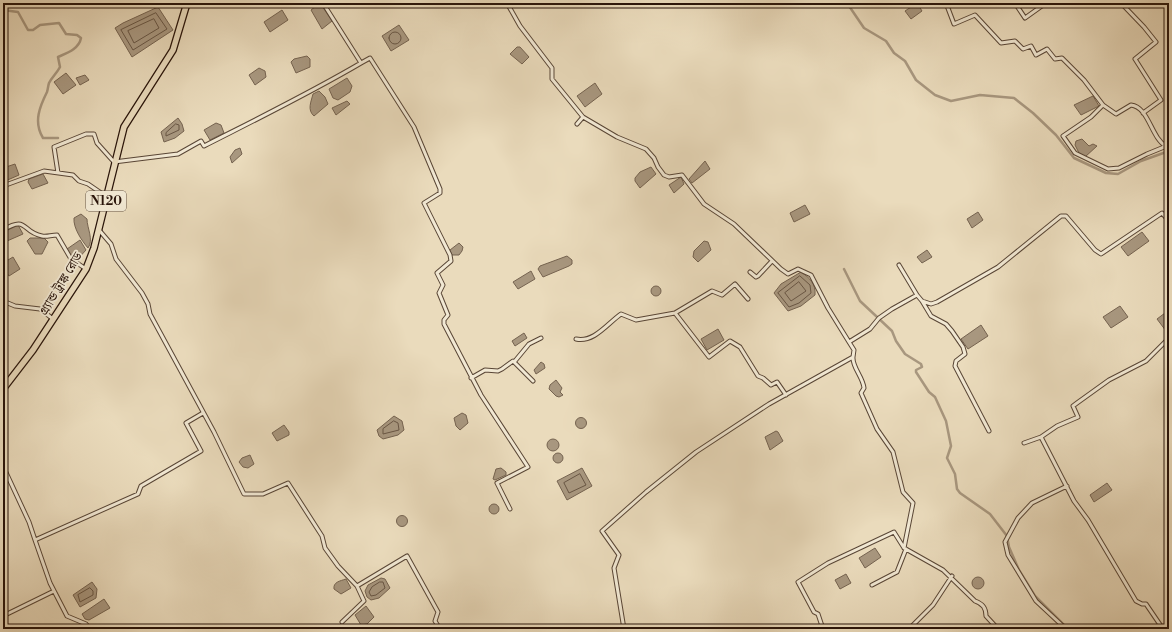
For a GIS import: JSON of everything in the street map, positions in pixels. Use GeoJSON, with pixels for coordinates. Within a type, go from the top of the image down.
{"type":"FeatureCollection","features":[{"type":"Feature","properties":{"kind":"highway","name":"গ্র্যান্ড ট্রাঙ্ক রোড"},"geometry":{"type":"LineString","coordinates":[[3,389],[33,350],[86,269],[94,248],[114,162],[124,127],[173,50],[187,3]]}},
{"type":"Feature","properties":{"kind":"street"},"geometry":{"type":"LineString","coordinates":[[324,3],[361,63]]}},
{"type":"Feature","properties":{"kind":"street"},"geometry":{"type":"LineString","coordinates":[[507,3],[520,26],[552,68],[552,79],[582,117],[617,137],[646,149],[654,158],[664,175],[670,177],[682,175],[704,204],[734,224],[772,261],[788,274],[798,269],[811,275],[828,308],[854,350],[852,361],[864,382],[864,388],[861,393],[877,429],[893,452],[903,492],[913,503],[905,549],[898,572],[872,585]]}},
{"type":"Feature","properties":{"kind":"street"},"geometry":{"type":"LineString","coordinates":[[946,3],[954,24],[975,14],[1001,43],[1015,41],[1023,49],[1031,46],[1036,55],[1047,49],[1055,59],[1062,58],[1084,80],[1103,105],[1116,114],[1127,106],[1135,105],[1143,113],[1160,144],[1167,146]]}},
{"type":"Feature","properties":{"kind":"street"},"geometry":{"type":"LineString","coordinates":[[1015,3],[1025,18],[1046,3]]}},
{"type":"Feature","properties":{"kind":"street"},"geometry":{"type":"LineString","coordinates":[[1121,3],[1156,42],[1135,59],[1161,100],[1143,113]]}},
{"type":"Feature","properties":{"kind":"street"},"geometry":{"type":"LineString","coordinates":[[58,174],[54,147],[91,132],[94,134],[100,147],[114,162],[178,154],[201,141],[204,146],[268,112],[288,104],[370,58],[414,127],[440,188],[440,193],[424,203],[450,254],[451,261],[437,272],[443,285],[439,294],[448,315],[444,320],[444,324],[471,378],[494,417],[528,467],[497,483],[510,509]]}},
{"type":"Feature","properties":{"kind":"street"},"geometry":{"type":"LineString","coordinates":[[1103,105],[1091,116],[1063,136],[1075,153],[1108,169],[1119,168],[1167,146]]}},
{"type":"Feature","properties":{"kind":"street"},"geometry":{"type":"LineString","coordinates":[[577,124],[582,117]]}},
{"type":"Feature","properties":{"kind":"street"},"geometry":{"type":"LineString","coordinates":[[3,186],[44,170],[58,174],[73,175],[79,181],[88,184],[107,197]]}},
{"type":"Feature","properties":{"kind":"street"},"geometry":{"type":"LineString","coordinates":[[922,301],[931,304],[937,302],[979,279],[998,267],[1061,216],[1066,216],[1101,254],[1162,213],[1169,221]]}},
{"type":"Feature","properties":{"kind":"street"},"geometry":{"type":"LineString","coordinates":[[3,230],[19,223],[40,236],[57,235],[71,259],[86,269]]}},
{"type":"Feature","properties":{"kind":"street"},"geometry":{"type":"LineString","coordinates":[[98,229],[111,244],[116,259],[142,293],[148,304],[150,314],[203,412],[244,494],[263,494],[288,484],[322,536],[325,548],[338,566],[357,586],[364,601],[342,622]]}},
{"type":"Feature","properties":{"kind":"street"},"geometry":{"type":"LineString","coordinates":[[750,272],[756,277],[758,276],[772,261]]}},
{"type":"Feature","properties":{"kind":"street"},"geometry":{"type":"LineString","coordinates":[[899,264],[931,316],[946,324],[963,348],[965,354],[956,361],[955,366],[989,431]]}},
{"type":"Feature","properties":{"kind":"street"},"geometry":{"type":"LineString","coordinates":[[576,339],[586,339],[601,331],[621,314],[636,320],[675,313],[712,290],[722,295],[735,284],[748,299]]}},
{"type":"Feature","properties":{"kind":"street"},"geometry":{"type":"LineString","coordinates":[[849,342],[870,329],[878,319],[892,308],[917,295]]}},
{"type":"Feature","properties":{"kind":"street"},"geometry":{"type":"LineString","coordinates":[[3,301],[15,306],[40,309],[53,319]]}},
{"type":"Feature","properties":{"kind":"street"},"geometry":{"type":"LineString","coordinates":[[675,313],[709,357],[730,341],[740,347],[758,376],[763,378],[771,385],[777,382],[786,395]]}},
{"type":"Feature","properties":{"kind":"street"},"geometry":{"type":"LineString","coordinates":[[471,378],[485,370],[498,371],[515,361],[529,344],[541,338]]}},
{"type":"Feature","properties":{"kind":"street"},"geometry":{"type":"LineString","coordinates":[[1024,443],[1041,437],[1057,426],[1078,417],[1073,406],[1109,380],[1146,361],[1169,338]]}},
{"type":"Feature","properties":{"kind":"street"},"geometry":{"type":"LineString","coordinates":[[624,629],[614,568],[619,555],[602,531],[646,492],[696,452],[786,395],[853,357]]}},
{"type":"Feature","properties":{"kind":"street"},"geometry":{"type":"LineString","coordinates":[[515,361],[533,381]]}},
{"type":"Feature","properties":{"kind":"street"},"geometry":{"type":"LineString","coordinates":[[36,540],[138,494],[141,486],[201,450],[186,423],[203,412]]}},
{"type":"Feature","properties":{"kind":"street"},"geometry":{"type":"LineString","coordinates":[[1041,437],[1067,486],[1136,601],[1146,604],[1163,629]]}},
{"type":"Feature","properties":{"kind":"street"},"geometry":{"type":"LineString","coordinates":[[3,466],[29,522],[54,592],[67,616],[86,624],[90,629]]}},
{"type":"Feature","properties":{"kind":"street"},"geometry":{"type":"LineString","coordinates":[[1066,629],[1036,600],[1008,555],[1005,542],[1018,518],[1032,503],[1067,486]]}},
{"type":"Feature","properties":{"kind":"street"},"geometry":{"type":"LineString","coordinates":[[823,629],[818,614],[814,612],[798,582],[832,561],[894,532],[905,549],[952,576],[975,602],[981,603],[986,609],[986,616],[998,629]]}},
{"type":"Feature","properties":{"kind":"street"},"geometry":{"type":"LineString","coordinates":[[357,586],[407,556],[438,612],[435,621],[440,629]]}},
{"type":"Feature","properties":{"kind":"street"},"geometry":{"type":"LineString","coordinates":[[909,629],[932,605],[952,576]]}},
{"type":"Feature","properties":{"kind":"street"},"geometry":{"type":"LineString","coordinates":[[3,616],[54,592]]}},
{"type":"Feature","properties":{"kind":"water"},"geometry":{"type":"Polygon","coordinates":[[[320,3],[332,21],[322,29],[311,10],[320,3]]]}},
{"type":"Feature","properties":{"kind":"water"},"geometry":{"type":"Polygon","coordinates":[[[917,3],[922,11],[911,19],[905,11],[917,3]]]}},
{"type":"Feature","properties":{"kind":"water"},"geometry":{"type":"Polygon","coordinates":[[[158,7],[173,30],[132,57],[115,28],[158,7]]]}},
{"type":"Feature","properties":{"kind":"water"},"geometry":{"type":"Polygon","coordinates":[[[282,10],[288,20],[270,32],[264,22],[282,10]]]}},
{"type":"Feature","properties":{"kind":"water"},"geometry":{"type":"Polygon","coordinates":[[[399,25],[409,40],[391,51],[382,36],[399,25]]]}},
{"type":"Feature","properties":{"kind":"water"},"geometry":{"type":"Polygon","coordinates":[[[517,47],[520,47],[529,57],[522,64],[510,54],[517,47]]]}},
{"type":"Feature","properties":{"kind":"water"},"geometry":{"type":"Polygon","coordinates":[[[307,56],[310,59],[310,67],[296,73],[291,62],[294,59],[307,56]]]}},
{"type":"Feature","properties":{"kind":"water"},"geometry":{"type":"Polygon","coordinates":[[[259,68],[265,71],[266,77],[255,85],[249,75],[259,68]]]}},
{"type":"Feature","properties":{"kind":"water"},"geometry":{"type":"Polygon","coordinates":[[[66,73],[76,85],[63,94],[54,82],[66,73]]]}},
{"type":"Feature","properties":{"kind":"water"},"geometry":{"type":"Polygon","coordinates":[[[85,75],[89,80],[80,85],[76,78],[85,75]]]}},
{"type":"Feature","properties":{"kind":"water"},"geometry":{"type":"Polygon","coordinates":[[[347,78],[352,86],[350,92],[338,100],[333,98],[329,89],[347,78]]]}},
{"type":"Feature","properties":{"kind":"water"},"geometry":{"type":"Polygon","coordinates":[[[595,83],[602,94],[585,107],[577,96],[595,83]]]}},
{"type":"Feature","properties":{"kind":"water"},"geometry":{"type":"Polygon","coordinates":[[[319,91],[325,97],[328,104],[314,116],[310,109],[311,103],[313,94],[319,91]]]}},
{"type":"Feature","properties":{"kind":"water"},"geometry":{"type":"Polygon","coordinates":[[[1093,96],[1099,106],[1081,115],[1074,105],[1093,96]]]}},
{"type":"Feature","properties":{"kind":"water"},"geometry":{"type":"Polygon","coordinates":[[[347,101],[350,104],[336,115],[332,108],[347,101]]]}},
{"type":"Feature","properties":{"kind":"water"},"geometry":{"type":"Polygon","coordinates":[[[178,118],[184,131],[175,138],[164,142],[161,132],[178,118]]]}},
{"type":"Feature","properties":{"kind":"water"},"geometry":{"type":"Polygon","coordinates":[[[216,123],[221,125],[224,133],[210,140],[204,130],[216,123]]]}},
{"type":"Feature","properties":{"kind":"water"},"geometry":{"type":"Polygon","coordinates":[[[1082,139],[1089,146],[1093,144],[1097,146],[1085,157],[1080,155],[1075,145],[1076,141],[1082,139]]]}},
{"type":"Feature","properties":{"kind":"water"},"geometry":{"type":"Polygon","coordinates":[[[240,148],[242,154],[232,163],[230,157],[235,150],[240,148]]]}},
{"type":"Feature","properties":{"kind":"water"},"geometry":{"type":"Polygon","coordinates":[[[705,161],[710,169],[692,183],[689,179],[705,161]]]}},
{"type":"Feature","properties":{"kind":"water"},"geometry":{"type":"Polygon","coordinates":[[[15,164],[19,175],[3,182],[3,168],[15,164]]]}},
{"type":"Feature","properties":{"kind":"water"},"geometry":{"type":"Polygon","coordinates":[[[651,167],[656,174],[640,188],[635,181],[635,178],[640,172],[651,167]]]}},
{"type":"Feature","properties":{"kind":"water"},"geometry":{"type":"Polygon","coordinates":[[[43,174],[48,183],[32,189],[28,182],[29,179],[43,174]]]}},
{"type":"Feature","properties":{"kind":"water"},"geometry":{"type":"Polygon","coordinates":[[[681,177],[684,184],[674,193],[669,185],[681,177]]]}},
{"type":"Feature","properties":{"kind":"water"},"geometry":{"type":"Polygon","coordinates":[[[805,205],[810,214],[794,222],[790,213],[805,205]]]}},
{"type":"Feature","properties":{"kind":"water"},"geometry":{"type":"Polygon","coordinates":[[[978,212],[983,220],[972,228],[967,219],[978,212]]]}},
{"type":"Feature","properties":{"kind":"water"},"geometry":{"type":"Polygon","coordinates":[[[81,214],[87,219],[90,238],[90,245],[88,248],[78,234],[74,222],[74,218],[81,214]]]}},
{"type":"Feature","properties":{"kind":"water"},"geometry":{"type":"Polygon","coordinates":[[[18,225],[23,234],[7,241],[4,232],[18,225]]]}},
{"type":"Feature","properties":{"kind":"water"},"geometry":{"type":"Polygon","coordinates":[[[1142,232],[1149,241],[1128,256],[1121,247],[1142,232]]]}},
{"type":"Feature","properties":{"kind":"water"},"geometry":{"type":"Polygon","coordinates":[[[30,238],[44,238],[48,242],[42,254],[35,254],[27,241],[30,238]]]}},
{"type":"Feature","properties":{"kind":"water"},"geometry":{"type":"Polygon","coordinates":[[[80,240],[86,250],[76,261],[72,259],[67,249],[80,240]]]}},
{"type":"Feature","properties":{"kind":"water"},"geometry":{"type":"Polygon","coordinates":[[[704,241],[708,242],[711,250],[698,262],[693,257],[694,251],[704,241]]]}},
{"type":"Feature","properties":{"kind":"water"},"geometry":{"type":"Polygon","coordinates":[[[459,243],[463,247],[462,251],[459,255],[452,255],[450,250],[459,243]]]}},
{"type":"Feature","properties":{"kind":"water"},"geometry":{"type":"Polygon","coordinates":[[[927,250],[932,257],[922,263],[917,257],[927,250]]]}},
{"type":"Feature","properties":{"kind":"water"},"geometry":{"type":"Polygon","coordinates":[[[567,256],[572,260],[572,264],[543,277],[538,269],[540,266],[567,256]]]}},
{"type":"Feature","properties":{"kind":"water"},"geometry":{"type":"Polygon","coordinates":[[[13,257],[20,269],[9,276],[3,267],[3,263],[13,257]]]}},
{"type":"Feature","properties":{"kind":"water"},"geometry":{"type":"Polygon","coordinates":[[[531,271],[535,279],[518,289],[513,282],[531,271]]]}},
{"type":"Feature","properties":{"kind":"water"},"geometry":{"type":"Polygon","coordinates":[[[801,272],[812,282],[815,295],[801,306],[788,311],[774,293],[781,284],[801,272]]]}},
{"type":"Feature","properties":{"kind":"water"},"geometry":{"type":"Polygon","coordinates":[[[654,286],[658,286],[660,287],[660,295],[654,296],[651,293],[651,289],[654,286]]]}},
{"type":"Feature","properties":{"kind":"water"},"geometry":{"type":"Polygon","coordinates":[[[1120,306],[1128,317],[1111,328],[1103,317],[1120,306]]]}},
{"type":"Feature","properties":{"kind":"water"},"geometry":{"type":"Polygon","coordinates":[[[1169,310],[1169,335],[1157,319],[1169,310]]]}},
{"type":"Feature","properties":{"kind":"water"},"geometry":{"type":"Polygon","coordinates":[[[981,325],[988,336],[968,349],[961,339],[981,325]]]}},
{"type":"Feature","properties":{"kind":"water"},"geometry":{"type":"Polygon","coordinates":[[[718,329],[724,340],[707,350],[701,339],[718,329]]]}},
{"type":"Feature","properties":{"kind":"water"},"geometry":{"type":"Polygon","coordinates":[[[524,333],[527,338],[515,346],[512,341],[524,333]]]}},
{"type":"Feature","properties":{"kind":"water"},"geometry":{"type":"Polygon","coordinates":[[[541,362],[544,364],[545,368],[536,374],[534,370],[541,362]]]}},
{"type":"Feature","properties":{"kind":"water"},"geometry":{"type":"Polygon","coordinates":[[[556,380],[562,388],[560,392],[563,395],[559,397],[549,389],[550,385],[556,380]]]}},
{"type":"Feature","properties":{"kind":"water"},"geometry":{"type":"Polygon","coordinates":[[[462,413],[466,415],[468,423],[460,430],[456,426],[454,418],[462,413]]]}},
{"type":"Feature","properties":{"kind":"water"},"geometry":{"type":"Polygon","coordinates":[[[394,416],[402,421],[404,430],[398,435],[383,439],[379,436],[377,430],[394,416]]]}},
{"type":"Feature","properties":{"kind":"water"},"geometry":{"type":"Polygon","coordinates":[[[579,418],[583,418],[585,419],[585,427],[579,428],[576,425],[576,421],[579,418]]]}},
{"type":"Feature","properties":{"kind":"water"},"geometry":{"type":"Polygon","coordinates":[[[284,425],[289,432],[289,435],[277,441],[272,433],[284,425]]]}},
{"type":"Feature","properties":{"kind":"water"},"geometry":{"type":"Polygon","coordinates":[[[776,431],[783,441],[770,450],[765,437],[776,431]]]}},
{"type":"Feature","properties":{"kind":"water"},"geometry":{"type":"Polygon","coordinates":[[[553,439],[557,441],[559,445],[557,449],[553,451],[549,449],[547,445],[549,441],[553,439]]]}},
{"type":"Feature","properties":{"kind":"water"},"geometry":{"type":"Polygon","coordinates":[[[556,453],[560,453],[563,458],[560,463],[556,463],[553,460],[553,456],[556,453]]]}},
{"type":"Feature","properties":{"kind":"water"},"geometry":{"type":"Polygon","coordinates":[[[250,455],[254,464],[248,468],[243,467],[239,462],[242,458],[250,455]]]}},
{"type":"Feature","properties":{"kind":"water"},"geometry":{"type":"Polygon","coordinates":[[[501,468],[506,472],[506,475],[495,480],[493,479],[496,469],[501,468]]]}},
{"type":"Feature","properties":{"kind":"water"},"geometry":{"type":"Polygon","coordinates":[[[582,468],[592,486],[567,500],[557,481],[582,468]]]}},
{"type":"Feature","properties":{"kind":"water"},"geometry":{"type":"Polygon","coordinates":[[[1107,483],[1112,490],[1094,502],[1090,495],[1107,483]]]}},
{"type":"Feature","properties":{"kind":"water"},"geometry":{"type":"Polygon","coordinates":[[[492,504],[496,504],[498,505],[498,513],[492,514],[489,511],[489,507],[492,504]]]}},
{"type":"Feature","properties":{"kind":"water"},"geometry":{"type":"Polygon","coordinates":[[[400,516],[404,516],[406,517],[406,525],[400,526],[397,523],[397,519],[400,516]]]}},
{"type":"Feature","properties":{"kind":"water"},"geometry":{"type":"Polygon","coordinates":[[[875,548],[881,557],[865,568],[859,558],[875,548]]]}},
{"type":"Feature","properties":{"kind":"water"},"geometry":{"type":"Polygon","coordinates":[[[846,574],[851,583],[840,589],[835,580],[846,574]]]}},
{"type":"Feature","properties":{"kind":"water"},"geometry":{"type":"Polygon","coordinates":[[[976,577],[980,577],[984,583],[980,589],[976,589],[972,585],[972,581],[976,577]]]}},
{"type":"Feature","properties":{"kind":"water"},"geometry":{"type":"Polygon","coordinates":[[[381,578],[385,579],[390,588],[379,598],[371,600],[367,597],[365,591],[368,585],[381,578]]]}},
{"type":"Feature","properties":{"kind":"water"},"geometry":{"type":"Polygon","coordinates":[[[346,579],[351,588],[341,594],[334,589],[334,587],[337,582],[346,579]]]}},
{"type":"Feature","properties":{"kind":"water"},"geometry":{"type":"Polygon","coordinates":[[[92,582],[97,589],[96,598],[80,607],[73,595],[92,582]]]}},
{"type":"Feature","properties":{"kind":"water"},"geometry":{"type":"Polygon","coordinates":[[[104,599],[110,608],[89,620],[85,619],[82,614],[104,599]]]}},
{"type":"Feature","properties":{"kind":"water"},"geometry":{"type":"Polygon","coordinates":[[[366,606],[374,617],[367,624],[361,625],[355,615],[366,606]]]}},
{"type":"Feature","properties":{"kind":"waterway"},"geometry":{"type":"LineString","coordinates":[[847,3],[864,28],[886,41],[894,53],[905,61],[916,80],[935,95],[951,101],[980,95],[1014,98],[1033,113],[1056,135],[1074,158],[1106,173],[1118,174],[1141,161],[1169,151]]}},
{"type":"Feature","properties":{"kind":"waterway"},"geometry":{"type":"LineString","coordinates":[[3,10],[18,12],[28,30],[33,30],[40,25],[59,23],[66,34],[77,35],[81,38],[80,42],[75,48],[58,57],[60,67],[49,83],[40,108],[38,126],[43,138],[58,138]]}},
{"type":"Feature","properties":{"kind":"waterway"},"geometry":{"type":"LineString","coordinates":[[844,269],[860,301],[892,331],[896,341],[905,354],[921,364],[922,367],[916,370],[916,372],[929,392],[935,397],[946,421],[951,446],[947,458],[955,474],[957,489],[960,493],[990,514],[1007,536],[1009,547],[1019,570],[1035,596],[1068,629]]}}]}
